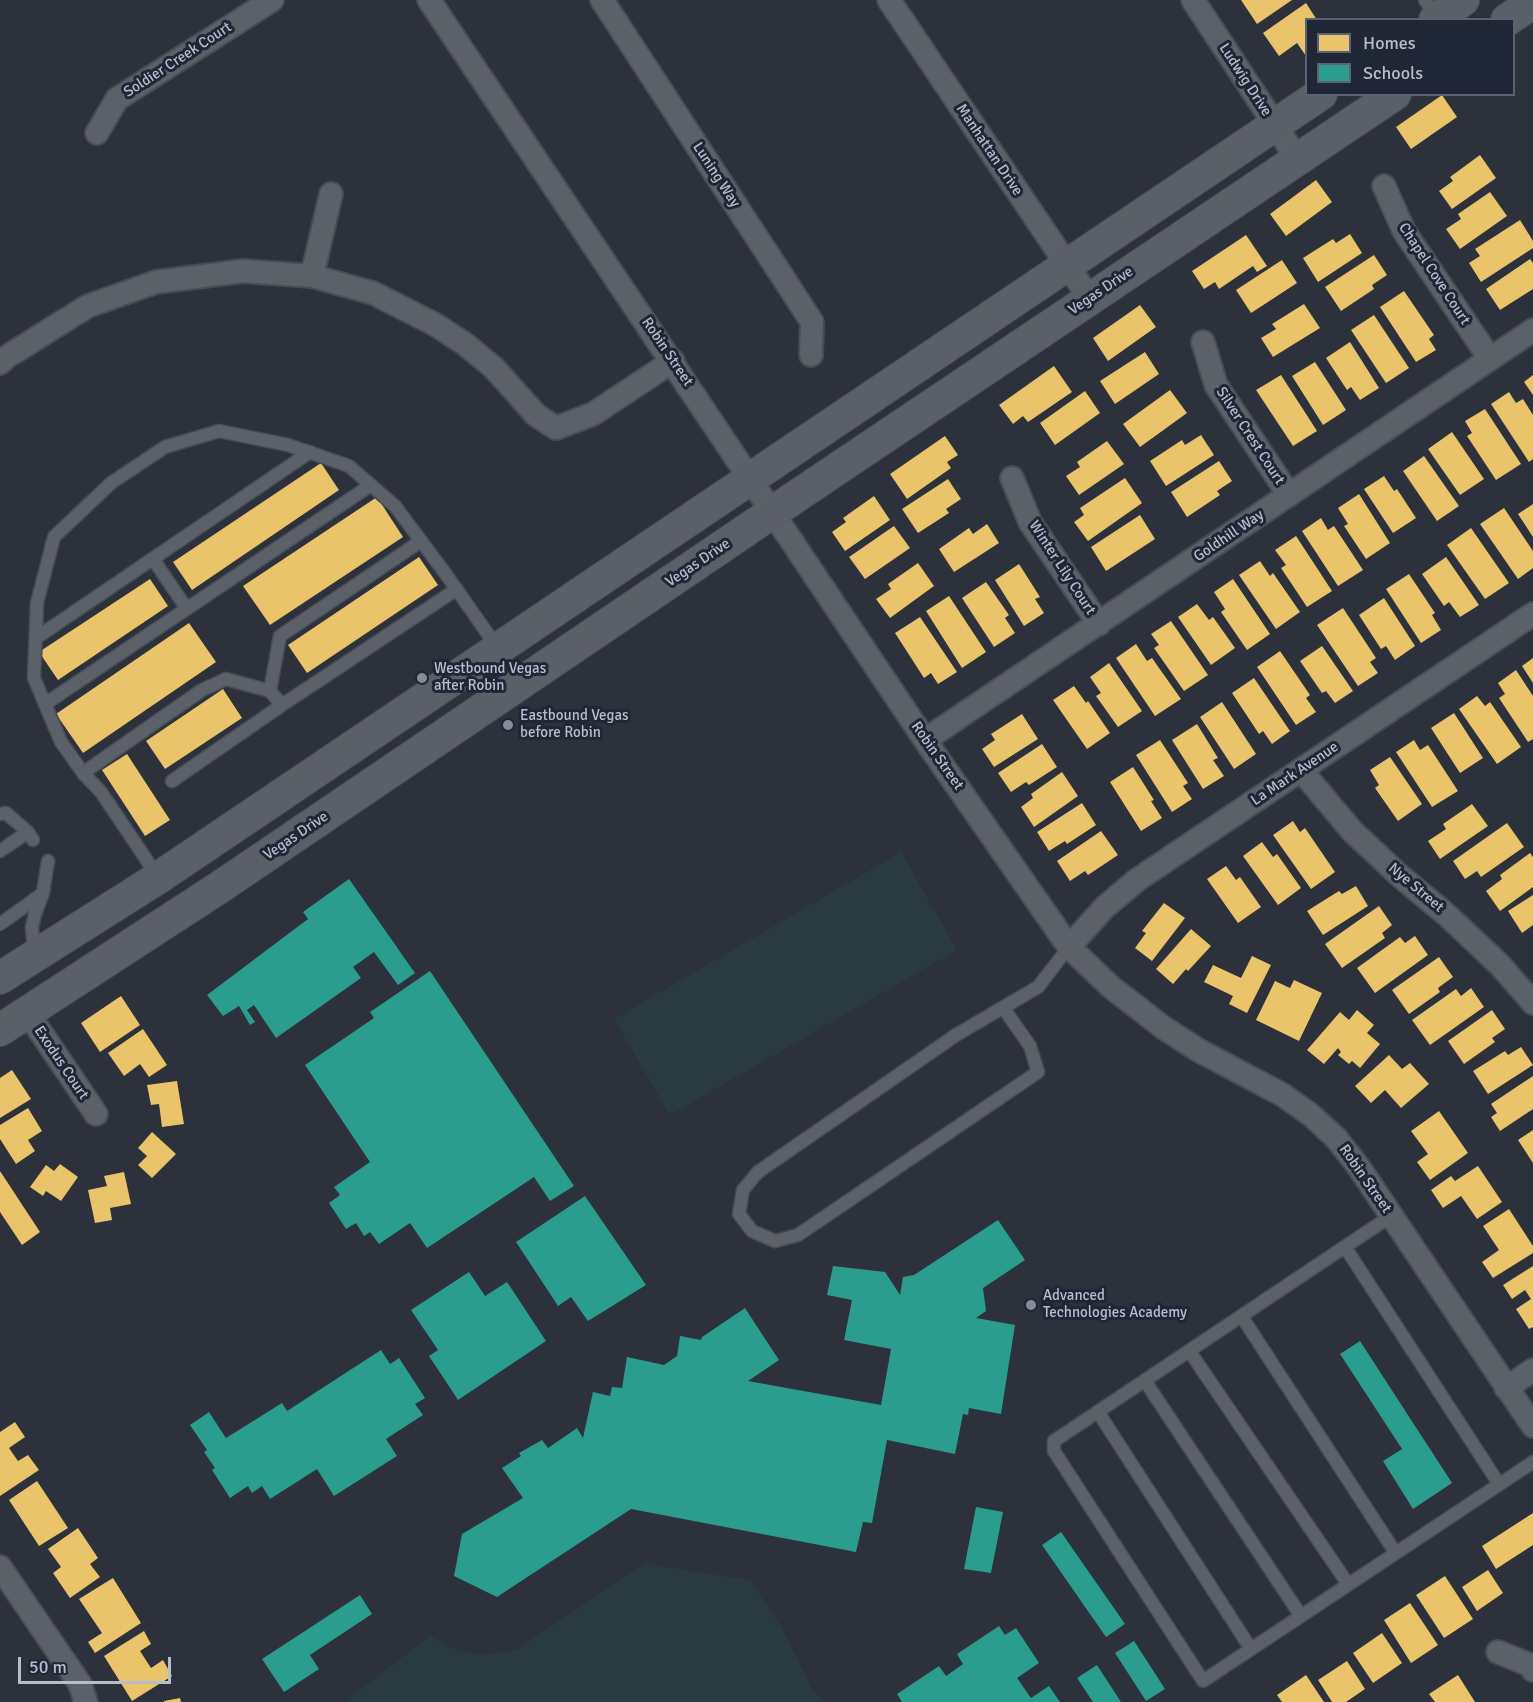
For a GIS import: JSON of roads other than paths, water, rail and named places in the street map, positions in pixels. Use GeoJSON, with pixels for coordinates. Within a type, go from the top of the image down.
{"type":"FeatureCollection","features":[{"type":"Feature","properties":{"kind":"main road"},"geometry":{"type":"LineString","coordinates":[[1432,12],[1463,0]]}},
{"type":"Feature","properties":{"kind":"main road"},"geometry":{"type":"LineString","coordinates":[[1510,18],[1533,2]]}},
{"type":"Feature","properties":{"kind":"main road"},"geometry":{"type":"LineString","coordinates":[[0,978],[158,878],[1318,96]]}},
{"type":"Feature","properties":{"kind":"main road","name":"Vegas Drive"},"geometry":{"type":"LineString","coordinates":[[0,1030],[220,887],[772,512],[1392,96]]}},
{"type":"Feature","properties":{"kind":"main road"},"geometry":{"type":"LineString","coordinates":[[339,756],[363,790]]}},
{"type":"Feature","properties":{"kind":"street","name":"Soldier Creek Court"},"geometry":{"type":"LineString","coordinates":[[97,133],[117,99],[272,0]]}},
{"type":"Feature","properties":{"kind":"street","name":"Robin Street"},"geometry":{"type":"LineString","coordinates":[[429,0],[925,740],[1069,947],[1111,987],[1164,1028],[1198,1050],[1283,1095],[1311,1115],[1336,1138],[1358,1166],[1533,1426]]}},
{"type":"Feature","properties":{"kind":"street","name":"Luning Way"},"geometry":{"type":"LineString","coordinates":[[602,0],[812,322],[811,355]]}},
{"type":"Feature","properties":{"kind":"street","name":"Manhattan Drive"},"geometry":{"type":"LineString","coordinates":[[889,0],[1090,299]]}},
{"type":"Feature","properties":{"kind":"street","name":"Ludwig Drive"},"geometry":{"type":"LineString","coordinates":[[1192,0],[1298,160]]}},
{"type":"Feature","properties":{"kind":"street","name":"Chapel Cove Court"},"geometry":{"type":"LineString","coordinates":[[1384,186],[1404,231],[1490,359]]}},
{"type":"Feature","properties":{"kind":"street"},"geometry":{"type":"LineString","coordinates":[[312,276],[331,194]]}},
{"type":"Feature","properties":{"kind":"street"},"geometry":{"type":"LineString","coordinates":[[0,363],[88,306],[156,282],[243,270],[312,276],[373,293],[436,324],[494,368],[536,415],[556,428],[593,414],[673,361]]}},
{"type":"Feature","properties":{"kind":"street","name":"Goldhill Way"},"geometry":{"type":"LineString","coordinates":[[925,740],[1533,330]]}},
{"type":"Feature","properties":{"kind":"street","name":"Silver Crest Court"},"geometry":{"type":"LineString","coordinates":[[1203,342],[1216,385],[1289,495]]}},
{"type":"Feature","properties":{"kind":"street","name":"Winter Lily Court"},"geometry":{"type":"LineString","coordinates":[[1012,478],[1030,522],[1099,624]]}},
{"type":"Feature","properties":{"kind":"street","name":"La Mark Avenue"},"geometry":{"type":"LineString","coordinates":[[1069,947],[1105,907],[1137,880],[1533,614]]}},
{"type":"Feature","properties":{"kind":"street","name":"Nye Street"},"geometry":{"type":"LineString","coordinates":[[1301,770],[1352,831],[1399,875],[1449,916],[1500,965],[1533,1003]]}},
{"type":"Feature","properties":{"kind":"street","name":"Exodus Court"},"geometry":{"type":"LineString","coordinates":[[27,1012],[96,1114]]}},
{"type":"Feature","properties":{"kind":"street"},"geometry":{"type":"LineString","coordinates":[[1506,1388],[1533,1370]]}},
{"type":"Feature","properties":{"kind":"street"},"geometry":{"type":"LineString","coordinates":[[0,1567],[80,1684],[86,1702]]}},
{"type":"Feature","properties":{"kind":"street"},"geometry":{"type":"LineString","coordinates":[[1498,1652],[1530,1665],[1533,1670]]}},
{"type":"Feature","properties":{"kind":"lane"},"geometry":{"type":"LineString","coordinates":[[158,878],[101,792],[83,773],[62,742],[34,678],[37,603],[54,537],[111,483],[165,447],[219,432],[288,445],[349,466],[395,506],[498,648]]}},
{"type":"Feature","properties":{"kind":"lane"},"geometry":{"type":"LineString","coordinates":[[36,638],[310,452]]}},
{"type":"Feature","properties":{"kind":"lane"},"geometry":{"type":"LineString","coordinates":[[45,704],[371,485]]}},
{"type":"Feature","properties":{"kind":"lane"},"geometry":{"type":"LineString","coordinates":[[270,691],[280,636],[421,541]]}},
{"type":"Feature","properties":{"kind":"lane"},"geometry":{"type":"LineString","coordinates":[[153,559],[187,609]]}},
{"type":"Feature","properties":{"kind":"lane"},"geometry":{"type":"LineString","coordinates":[[172,781],[457,589]]}},
{"type":"Feature","properties":{"kind":"lane"},"geometry":{"type":"LineString","coordinates":[[83,773],[202,690],[226,679],[270,691],[282,705]]}},
{"type":"Feature","properties":{"kind":"lane"},"geometry":{"type":"LineString","coordinates":[[0,814],[6,813],[30,836],[0,851]]}},
{"type":"Feature","properties":{"kind":"lane"},"geometry":{"type":"LineString","coordinates":[[34,956],[32,927],[34,914],[44,893],[48,861]]}},
{"type":"Feature","properties":{"kind":"lane"},"geometry":{"type":"LineString","coordinates":[[0,924],[44,893]]}},
{"type":"Feature","properties":{"kind":"lane"},"geometry":{"type":"LineString","coordinates":[[1004,1009],[1030,1046],[1038,1072],[798,1235],[775,1241],[752,1230],[739,1214],[743,1190],[758,1172],[956,1035],[1004,1009],[1038,987],[1069,947]]}},
{"type":"Feature","properties":{"kind":"lane"},"geometry":{"type":"LineString","coordinates":[[1391,1216],[1054,1442],[1054,1451],[1203,1681],[1533,1462]]}},
{"type":"Feature","properties":{"kind":"lane"},"geometry":{"type":"LineString","coordinates":[[1345,1247],[1499,1484]]}},
{"type":"Feature","properties":{"kind":"lane"},"geometry":{"type":"LineString","coordinates":[[1242,1317],[1395,1552]]}},
{"type":"Feature","properties":{"kind":"lane"},"geometry":{"type":"LineString","coordinates":[[1190,1352],[1348,1584]]}},
{"type":"Feature","properties":{"kind":"lane"},"geometry":{"type":"LineString","coordinates":[[1145,1381],[1300,1616]]}},
{"type":"Feature","properties":{"kind":"lane"},"geometry":{"type":"LineString","coordinates":[[1098,1412],[1251,1649]]}},
{"type":"Feature","properties":{"kind":"place","name":"Westbound Vegas after Robin"},"geometry":{"type":"Point","coordinates":[422,678]}},
{"type":"Feature","properties":{"kind":"place","name":"Eastbound Vegas before Robin"},"geometry":{"type":"Point","coordinates":[508,725]}},
{"type":"Feature","properties":{"kind":"place","name":"Advanced Technologies Academy"},"geometry":{"type":"Point","coordinates":[1031,1305]}}]}
